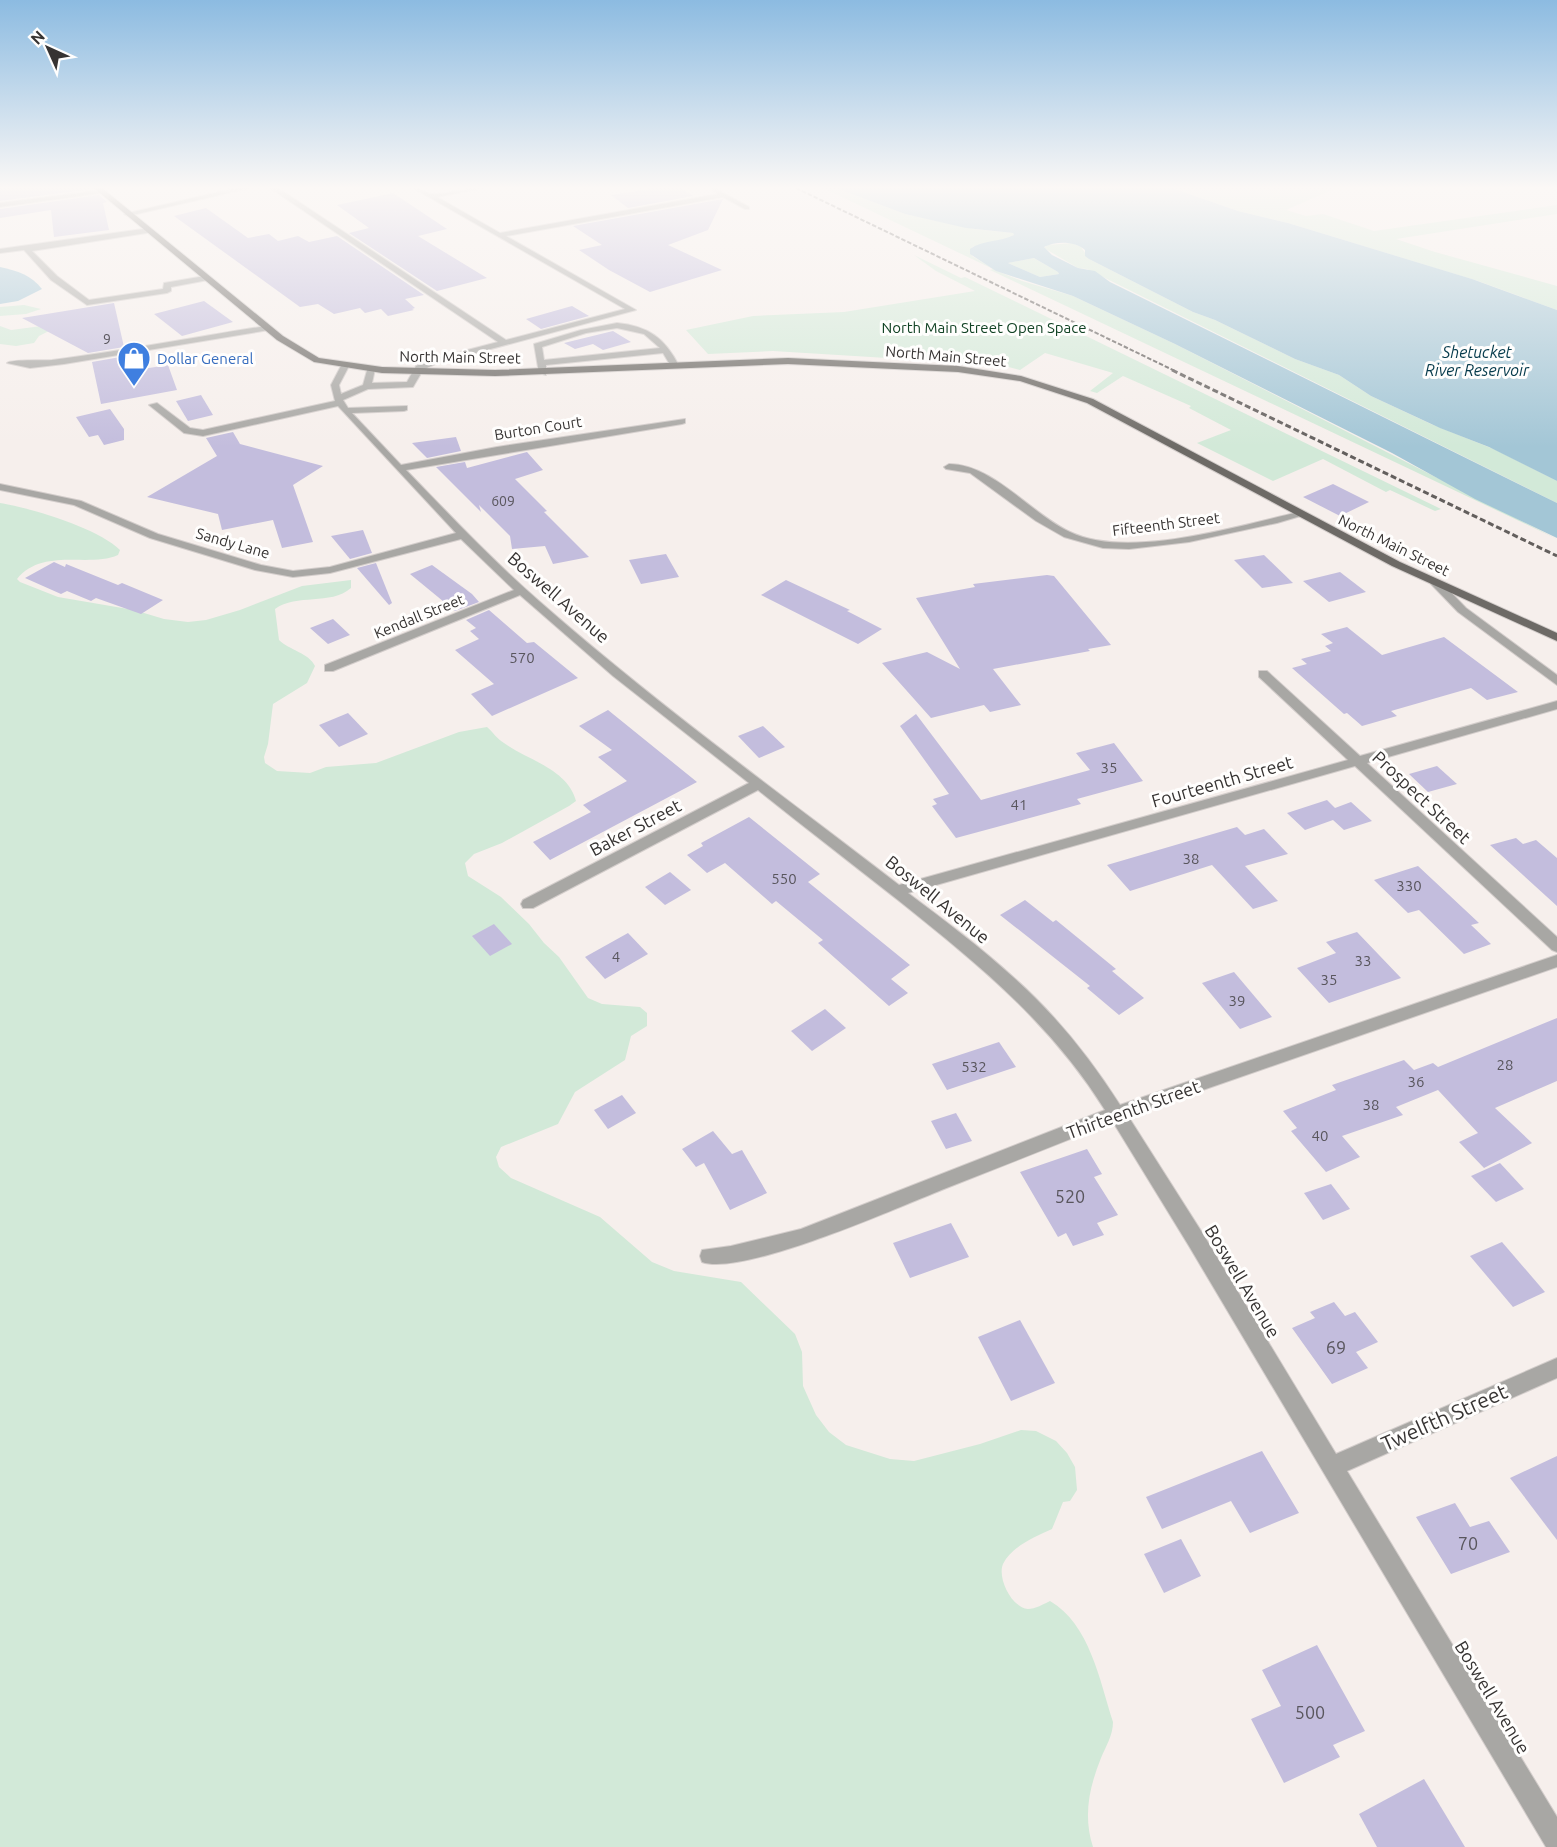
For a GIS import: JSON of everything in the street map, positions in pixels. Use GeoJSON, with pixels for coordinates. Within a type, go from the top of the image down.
{"type":"FeatureCollection","features":[{"type":"Feature","properties":{"kind":"main road"},"geometry":{"type":"LineString","coordinates":[[201,274],[266,328],[305,355],[345,366]]}},
{"type":"Feature","properties":{"kind":"main road","name":"North Main Street"},"geometry":{"type":"LineString","coordinates":[[345,366],[417,372],[809,361],[958,369],[1021,379],[1069,393],[1099,405],[1299,514],[1436,583],[1557,637]]}},
{"type":"Feature","properties":{"kind":"street"},"geometry":{"type":"LineString","coordinates":[[50,274],[87,303],[167,291],[167,285],[205,278]]}},
{"type":"Feature","properties":{"kind":"street"},"geometry":{"type":"LineString","coordinates":[[402,274],[505,343]]}},
{"type":"Feature","properties":{"kind":"street"},"geometry":{"type":"LineString","coordinates":[[341,404],[367,386],[410,385],[417,372],[432,362],[632,310],[569,274]]}},
{"type":"Feature","properties":{"kind":"street"},"geometry":{"type":"LineString","coordinates":[[665,350],[542,368],[537,346],[621,325],[640,328],[660,342],[665,350],[675,366]]}},
{"type":"Feature","properties":{"kind":"street"},"geometry":{"type":"LineString","coordinates":[[10,363],[50,363],[266,328]]}},
{"type":"Feature","properties":{"kind":"street"},"geometry":{"type":"LineString","coordinates":[[341,404],[335,380],[345,366]]}},
{"type":"Feature","properties":{"kind":"street"},"geometry":{"type":"LineString","coordinates":[[367,386],[371,369]]}},
{"type":"Feature","properties":{"kind":"street"},"geometry":{"type":"LineString","coordinates":[[154,405],[187,431],[203,433],[341,404],[404,408]]}},
{"type":"Feature","properties":{"kind":"street","name":"Boswell Avenue"},"geometry":{"type":"LineString","coordinates":[[341,404],[462,535],[521,591],[617,673],[760,783],[1008,981],[1033,1005],[1077,1056],[1116,1114],[1332,1467],[1557,1841]]}},
{"type":"Feature","properties":{"kind":"street","name":"Burton Court"},"geometry":{"type":"LineString","coordinates":[[399,468],[487,451],[682,421]]}},
{"type":"Feature","properties":{"kind":"street","name":"Fifteenth Street"},"geometry":{"type":"LineString","coordinates":[[949,468],[961,467],[974,471],[1055,529],[1082,542],[1114,547],[1222,532],[1299,514]]}},
{"type":"Feature","properties":{"kind":"street","name":"Sandy Lane"},"geometry":{"type":"LineString","coordinates":[[0,487],[77,503],[154,536],[259,568],[293,574],[330,570],[462,535]]}},
{"type":"Feature","properties":{"kind":"street"},"geometry":{"type":"LineString","coordinates":[[1436,583],[1462,610],[1557,681]]}},
{"type":"Feature","properties":{"kind":"street","name":"Kendall Street"},"geometry":{"type":"LineString","coordinates":[[329,668],[521,591]]}},
{"type":"Feature","properties":{"kind":"street","name":"Prospect Street"},"geometry":{"type":"LineString","coordinates":[[1263,674],[1557,946]]}},
{"type":"Feature","properties":{"kind":"street","name":"Fourteenth Street"},"geometry":{"type":"LineString","coordinates":[[897,891],[1557,705]]}},
{"type":"Feature","properties":{"kind":"street","name":"Baker Street"},"geometry":{"type":"LineString","coordinates":[[528,904],[760,783]]}},
{"type":"Feature","properties":{"kind":"street","name":"Thirteenth Street"},"geometry":{"type":"LineString","coordinates":[[709,1256],[731,1255],[802,1238],[1116,1114],[1557,961]]}},
{"type":"Feature","properties":{"kind":"street","name":"Twelfth Street"},"geometry":{"type":"LineString","coordinates":[[1332,1467],[1557,1368]]}},
{"type":"Feature","properties":{"kind":"green space","name":"North Main Street Open Space"},"geometry":{"type":"Polygon","coordinates":[[[942,274],[965,277],[1441,509],[1435,511],[1390,490],[1386,492],[1323,459],[1273,481],[1197,443],[1231,430],[1189,408],[1191,406],[1123,376],[1097,393],[1090,391],[1113,373],[1045,353],[1020,370],[1001,365],[773,351],[708,354],[686,330],[753,316],[844,312],[975,291],[942,274]]]}},
{"type":"Feature","properties":{"kind":"green space"},"geometry":{"type":"Polygon","coordinates":[[[999,274],[1073,296],[1175,344],[1557,539],[999,274]]]}},
{"type":"Feature","properties":{"kind":"green space"},"geometry":{"type":"Polygon","coordinates":[[[1034,274],[1058,274],[1040,277],[1034,274]]]}},
{"type":"Feature","properties":{"kind":"green space"},"geometry":{"type":"Polygon","coordinates":[[[1097,274],[1119,274],[1193,312],[1215,320],[1295,359],[1339,375],[1371,396],[1431,424],[1496,450],[1557,481],[1557,503],[1097,274]]]}},
{"type":"Feature","properties":{"kind":"green space"},"geometry":{"type":"Polygon","coordinates":[[[1456,274],[1515,274],[1557,286],[1557,310],[1456,274]]]}},
{"type":"Feature","properties":{"kind":"green space"},"geometry":{"type":"Polygon","coordinates":[[[24,305],[41,309],[26,314],[0,316],[0,307],[24,305]]]}},
{"type":"Feature","properties":{"kind":"green space"},"geometry":{"type":"Polygon","coordinates":[[[65,323],[39,336],[34,343],[16,346],[0,344],[0,326],[11,330],[65,323]]]}},
{"type":"Feature","properties":{"kind":"green space"},"geometry":{"type":"Polygon","coordinates":[[[0,503],[46,514],[81,527],[110,542],[120,550],[118,555],[107,558],[53,561],[40,564],[28,569],[17,579],[58,597],[188,622],[206,620],[240,610],[302,586],[351,580],[351,588],[333,597],[293,602],[275,609],[279,640],[304,655],[315,666],[307,683],[273,704],[264,757],[265,763],[277,771],[310,773],[326,767],[376,763],[459,732],[487,727],[513,749],[546,766],[565,781],[576,801],[502,843],[474,854],[465,863],[468,876],[501,897],[529,924],[559,957],[588,998],[602,1004],[640,1007],[647,1013],[647,1026],[631,1036],[625,1060],[575,1092],[558,1124],[501,1147],[496,1157],[499,1167],[511,1178],[600,1217],[652,1262],[674,1271],[741,1282],[795,1334],[802,1352],[803,1386],[816,1415],[829,1432],[846,1445],[890,1459],[914,1461],[980,1444],[1021,1430],[1036,1431],[1056,1441],[1067,1453],[1075,1467],[1077,1490],[1070,1501],[1063,1502],[1052,1529],[1012,1552],[1003,1564],[1002,1577],[1011,1598],[1022,1607],[1034,1608],[1050,1601],[1064,1611],[1084,1639],[1098,1672],[1113,1727],[1093,1780],[1089,1802],[1088,1824],[1093,1847],[0,1847],[0,503]]]}},
{"type":"Feature","properties":{"kind":"water"},"geometry":{"type":"Polygon","coordinates":[[[0,274],[24,274],[42,289],[18,301],[0,304],[0,274]]]}},
{"type":"Feature","properties":{"kind":"water","name":"Shetucket River Reservoir"},"geometry":{"type":"Polygon","coordinates":[[[1006,274],[1034,274],[1040,277],[1058,274],[1099,274],[1110,282],[1557,503],[1557,538],[1475,499],[1392,453],[1175,344],[1073,296],[1006,274]]]}},
{"type":"Feature","properties":{"kind":"water","name":"Shetucket River Reservoir"},"geometry":{"type":"Polygon","coordinates":[[[1119,274],[1456,274],[1557,310],[1557,481],[1489,447],[1440,428],[1371,396],[1339,375],[1295,359],[1215,320],[1193,312],[1119,274]]]}},
{"type":"Feature","properties":{"kind":"building"},"geometry":{"type":"Polygon","coordinates":[[[255,274],[393,274],[424,295],[405,299],[415,308],[412,309],[414,310],[388,316],[381,309],[365,313],[360,308],[334,314],[318,304],[300,307],[255,274]]]}},
{"type":"Feature","properties":{"kind":"building"},"geometry":{"type":"Polygon","coordinates":[[[412,274],[481,274],[487,278],[437,291],[412,274]]]}},
{"type":"Feature","properties":{"kind":"building"},"geometry":{"type":"Polygon","coordinates":[[[617,274],[708,274],[650,292],[617,274]]]}},
{"type":"Feature","properties":{"kind":"building"},"geometry":{"type":"Polygon","coordinates":[[[204,301],[233,322],[182,336],[154,314],[204,301]]]}},
{"type":"Feature","properties":{"kind":"building"},"geometry":{"type":"Polygon","coordinates":[[[114,303],[124,347],[88,353],[22,318],[114,303]]]}},
{"type":"Feature","properties":{"kind":"building"},"geometry":{"type":"Polygon","coordinates":[[[572,306],[589,316],[541,329],[526,319],[572,306]]]}},
{"type":"Feature","properties":{"kind":"building"},"geometry":{"type":"Polygon","coordinates":[[[613,331],[631,342],[603,350],[593,344],[575,349],[564,343],[613,331]]]}},
{"type":"Feature","properties":{"kind":"building","name":"Dollar General"},"geometry":{"type":"Polygon","coordinates":[[[126,356],[130,371],[168,365],[177,390],[101,404],[92,362],[126,356]]]}},
{"type":"Feature","properties":{"kind":"building"},"geometry":{"type":"Polygon","coordinates":[[[201,395],[213,415],[188,421],[176,401],[201,395]]]}},
{"type":"Feature","properties":{"kind":"building"},"geometry":{"type":"Polygon","coordinates":[[[110,409],[124,429],[124,440],[104,445],[98,435],[89,437],[76,417],[110,409]]]}},
{"type":"Feature","properties":{"kind":"building"},"geometry":{"type":"Polygon","coordinates":[[[233,432],[240,444],[323,466],[293,485],[313,542],[282,548],[273,520],[222,530],[218,514],[147,497],[217,456],[206,438],[233,432]]]}},
{"type":"Feature","properties":{"kind":"building"},"geometry":{"type":"Polygon","coordinates":[[[456,437],[461,451],[427,458],[412,443],[456,437]]]}},
{"type":"Feature","properties":{"kind":"building"},"geometry":{"type":"Polygon","coordinates":[[[527,452],[543,470],[515,479],[589,557],[553,564],[545,546],[512,549],[510,536],[479,505],[481,512],[436,467],[465,462],[467,468],[527,452]]]}},
{"type":"Feature","properties":{"kind":"building"},"geometry":{"type":"Polygon","coordinates":[[[1333,484],[1369,502],[1340,516],[1303,497],[1333,484]]]}},
{"type":"Feature","properties":{"kind":"building"},"geometry":{"type":"Polygon","coordinates":[[[363,530],[372,553],[350,559],[331,536],[363,530]]]}},
{"type":"Feature","properties":{"kind":"building"},"geometry":{"type":"Polygon","coordinates":[[[666,554],[679,577],[641,584],[629,560],[666,554]]]}},
{"type":"Feature","properties":{"kind":"building"},"geometry":{"type":"Polygon","coordinates":[[[1264,555],[1293,583],[1262,588],[1234,560],[1264,555]]]}},
{"type":"Feature","properties":{"kind":"building"},"geometry":{"type":"Polygon","coordinates":[[[54,562],[65,567],[66,564],[118,585],[122,583],[163,600],[141,614],[96,598],[91,601],[67,591],[61,594],[25,578],[54,562]]]}},
{"type":"Feature","properties":{"kind":"building"},"geometry":{"type":"Polygon","coordinates":[[[376,563],[392,603],[389,605],[357,568],[376,563]]]}},
{"type":"Feature","properties":{"kind":"building"},"geometry":{"type":"Polygon","coordinates":[[[432,565],[472,594],[479,602],[455,611],[410,574],[432,565]]]}},
{"type":"Feature","properties":{"kind":"building"},"geometry":{"type":"Polygon","coordinates":[[[1340,572],[1366,592],[1329,602],[1303,581],[1340,572]]]}},
{"type":"Feature","properties":{"kind":"building"},"geometry":{"type":"Polygon","coordinates":[[[1054,576],[1111,645],[993,669],[1021,705],[990,712],[984,705],[931,718],[882,663],[927,652],[960,669],[916,598],[975,587],[973,584],[1054,576]]]}},
{"type":"Feature","properties":{"kind":"building"},"geometry":{"type":"Polygon","coordinates":[[[786,580],[850,610],[847,611],[882,629],[858,644],[761,595],[786,580]]]}},
{"type":"Feature","properties":{"kind":"building"},"geometry":{"type":"Polygon","coordinates":[[[489,610],[527,643],[534,642],[578,678],[492,716],[471,694],[494,684],[455,650],[479,639],[470,631],[476,628],[466,620],[489,610]]]}},
{"type":"Feature","properties":{"kind":"building"},"geometry":{"type":"Polygon","coordinates":[[[333,619],[350,635],[328,644],[310,628],[333,619]]]}},
{"type":"Feature","properties":{"kind":"building"},"geometry":{"type":"Polygon","coordinates":[[[1347,627],[1382,655],[1444,637],[1518,692],[1487,700],[1471,688],[1391,711],[1397,716],[1362,726],[1347,713],[1344,714],[1292,668],[1307,664],[1301,659],[1331,651],[1325,646],[1333,643],[1321,634],[1347,627]]]}},
{"type":"Feature","properties":{"kind":"building"},"geometry":{"type":"Polygon","coordinates":[[[608,710],[697,782],[550,860],[533,842],[591,812],[583,805],[627,781],[598,757],[612,750],[579,726],[608,710]]]}},
{"type":"Feature","properties":{"kind":"building"},"geometry":{"type":"Polygon","coordinates":[[[348,713],[368,734],[339,747],[319,725],[348,713]]]}},
{"type":"Feature","properties":{"kind":"building"},"geometry":{"type":"Polygon","coordinates":[[[916,714],[981,800],[1090,770],[1076,753],[1114,743],[1143,781],[1077,799],[1081,804],[956,838],[932,806],[937,804],[933,799],[949,794],[900,726],[916,714]]]}},
{"type":"Feature","properties":{"kind":"building"},"geometry":{"type":"Polygon","coordinates":[[[763,726],[785,747],[759,758],[738,736],[763,726]]]}},
{"type":"Feature","properties":{"kind":"building"},"geometry":{"type":"Polygon","coordinates":[[[1437,766],[1457,784],[1428,792],[1409,774],[1437,766]]]}},
{"type":"Feature","properties":{"kind":"building"},"geometry":{"type":"Polygon","coordinates":[[[1327,800],[1335,808],[1351,802],[1372,821],[1344,830],[1333,820],[1305,830],[1287,813],[1327,800]]]}},
{"type":"Feature","properties":{"kind":"building"},"geometry":{"type":"Polygon","coordinates":[[[749,817],[820,874],[808,882],[910,965],[891,979],[908,993],[889,1006],[818,943],[823,940],[776,901],[772,904],[725,863],[707,873],[687,855],[703,846],[701,843],[749,817]]]}},
{"type":"Feature","properties":{"kind":"building"},"geometry":{"type":"Polygon","coordinates":[[[1237,827],[1245,835],[1264,829],[1288,854],[1245,866],[1278,901],[1253,909],[1212,865],[1130,891],[1107,865],[1237,827]]]}},
{"type":"Feature","properties":{"kind":"building"},"geometry":{"type":"Polygon","coordinates":[[[1516,838],[1523,844],[1536,840],[1557,858],[1557,906],[1490,845],[1516,838]]]}},
{"type":"Feature","properties":{"kind":"building"},"geometry":{"type":"Polygon","coordinates":[[[1418,866],[1479,923],[1471,925],[1491,944],[1464,954],[1419,910],[1408,913],[1374,880],[1418,866]]]}},
{"type":"Feature","properties":{"kind":"building"},"geometry":{"type":"Polygon","coordinates":[[[670,872],[691,890],[665,905],[645,887],[670,872]]]}},
{"type":"Feature","properties":{"kind":"building"},"geometry":{"type":"Polygon","coordinates":[[[1025,900],[1053,922],[1056,920],[1116,969],[1112,971],[1144,998],[1119,1015],[1087,988],[1090,986],[1000,915],[1025,900]]]}},
{"type":"Feature","properties":{"kind":"building"},"geometry":{"type":"Polygon","coordinates":[[[494,924],[512,944],[490,956],[472,936],[494,924]]]}},
{"type":"Feature","properties":{"kind":"building"},"geometry":{"type":"Polygon","coordinates":[[[1357,932],[1401,978],[1329,1003],[1297,968],[1336,953],[1326,942],[1357,932]]]}},
{"type":"Feature","properties":{"kind":"building"},"geometry":{"type":"Polygon","coordinates":[[[628,933],[648,954],[605,979],[585,957],[628,933]]]}},
{"type":"Feature","properties":{"kind":"building"},"geometry":{"type":"Polygon","coordinates":[[[1234,972],[1272,1017],[1240,1029],[1202,983],[1234,972]]]}},
{"type":"Feature","properties":{"kind":"building"},"geometry":{"type":"Polygon","coordinates":[[[825,1009],[846,1028],[812,1051],[791,1031],[825,1009]]]}},
{"type":"Feature","properties":{"kind":"building"},"geometry":{"type":"Polygon","coordinates":[[[1557,1018],[1557,1081],[1495,1108],[1532,1143],[1484,1168],[1459,1142],[1478,1133],[1438,1090],[1396,1107],[1403,1115],[1342,1136],[1360,1157],[1326,1172],[1291,1131],[1297,1128],[1283,1111],[1336,1090],[1332,1085],[1404,1060],[1414,1070],[1433,1063],[1438,1067],[1557,1018]]]}},
{"type":"Feature","properties":{"kind":"building"},"geometry":{"type":"Polygon","coordinates":[[[999,1042],[1016,1067],[947,1090],[932,1064],[999,1042]]]}},
{"type":"Feature","properties":{"kind":"building"},"geometry":{"type":"Polygon","coordinates":[[[622,1095],[636,1113],[608,1129],[594,1110],[622,1095]]]}},
{"type":"Feature","properties":{"kind":"building"},"geometry":{"type":"Polygon","coordinates":[[[956,1113],[972,1141],[946,1149],[931,1121],[956,1113]]]}},
{"type":"Feature","properties":{"kind":"building"},"geometry":{"type":"Polygon","coordinates":[[[713,1131],[732,1154],[742,1150],[767,1193],[730,1210],[704,1163],[696,1167],[682,1149],[713,1131]]]}},
{"type":"Feature","properties":{"kind":"building"},"geometry":{"type":"Polygon","coordinates":[[[1087,1149],[1102,1174],[1094,1177],[1118,1215],[1097,1223],[1104,1235],[1073,1246],[1066,1233],[1058,1237],[1020,1172],[1087,1149]]]}},
{"type":"Feature","properties":{"kind":"building"},"geometry":{"type":"Polygon","coordinates":[[[1500,1163],[1524,1189],[1496,1202],[1471,1176],[1500,1163]]]}},
{"type":"Feature","properties":{"kind":"building"},"geometry":{"type":"Polygon","coordinates":[[[1331,1184],[1350,1209],[1323,1220],[1304,1193],[1331,1184]]]}},
{"type":"Feature","properties":{"kind":"building"},"geometry":{"type":"Polygon","coordinates":[[[951,1223],[969,1257],[910,1278],[893,1243],[951,1223]]]}},
{"type":"Feature","properties":{"kind":"building"},"geometry":{"type":"Polygon","coordinates":[[[1502,1242],[1545,1292],[1513,1307],[1470,1256],[1502,1242]]]}},
{"type":"Feature","properties":{"kind":"building"},"geometry":{"type":"Polygon","coordinates":[[[1334,1302],[1345,1316],[1355,1312],[1378,1342],[1356,1352],[1368,1368],[1332,1384],[1292,1328],[1315,1318],[1310,1312],[1334,1302]]]}},
{"type":"Feature","properties":{"kind":"building"},"geometry":{"type":"Polygon","coordinates":[[[1020,1320],[1055,1383],[1011,1401],[978,1337],[1020,1320]]]}},
{"type":"Feature","properties":{"kind":"building"},"geometry":{"type":"Polygon","coordinates":[[[1262,1451],[1299,1513],[1250,1533],[1231,1501],[1162,1529],[1146,1497],[1262,1451]]]}},
{"type":"Feature","properties":{"kind":"building"},"geometry":{"type":"Polygon","coordinates":[[[1557,1456],[1557,1540],[1510,1478],[1557,1456]]]}},
{"type":"Feature","properties":{"kind":"building"},"geometry":{"type":"Polygon","coordinates":[[[1455,1503],[1470,1527],[1489,1521],[1510,1552],[1451,1574],[1416,1517],[1455,1503]]]}},
{"type":"Feature","properties":{"kind":"building"},"geometry":{"type":"Polygon","coordinates":[[[1181,1539],[1201,1576],[1164,1593],[1144,1554],[1181,1539]]]}},
{"type":"Feature","properties":{"kind":"building"},"geometry":{"type":"Polygon","coordinates":[[[1317,1645],[1365,1731],[1333,1745],[1340,1757],[1284,1783],[1251,1719],[1281,1706],[1262,1670],[1317,1645]]]}},
{"type":"Feature","properties":{"kind":"building"},"geometry":{"type":"Polygon","coordinates":[[[1424,1779],[1465,1847],[1377,1847],[1359,1814],[1424,1779]]]}},
{"type":"Feature","properties":{"kind":"railway"},"geometry":{"type":"LineString","coordinates":[[975,274],[1175,371]]}},
{"type":"Feature","properties":{"kind":"railway"},"geometry":{"type":"LineString","coordinates":[[1172,370],[1557,556]]}},
{"type":"Feature","properties":{"kind":"place","name":"Dollar General"},"geometry":{"type":"Point","coordinates":[134,387]}}]}
